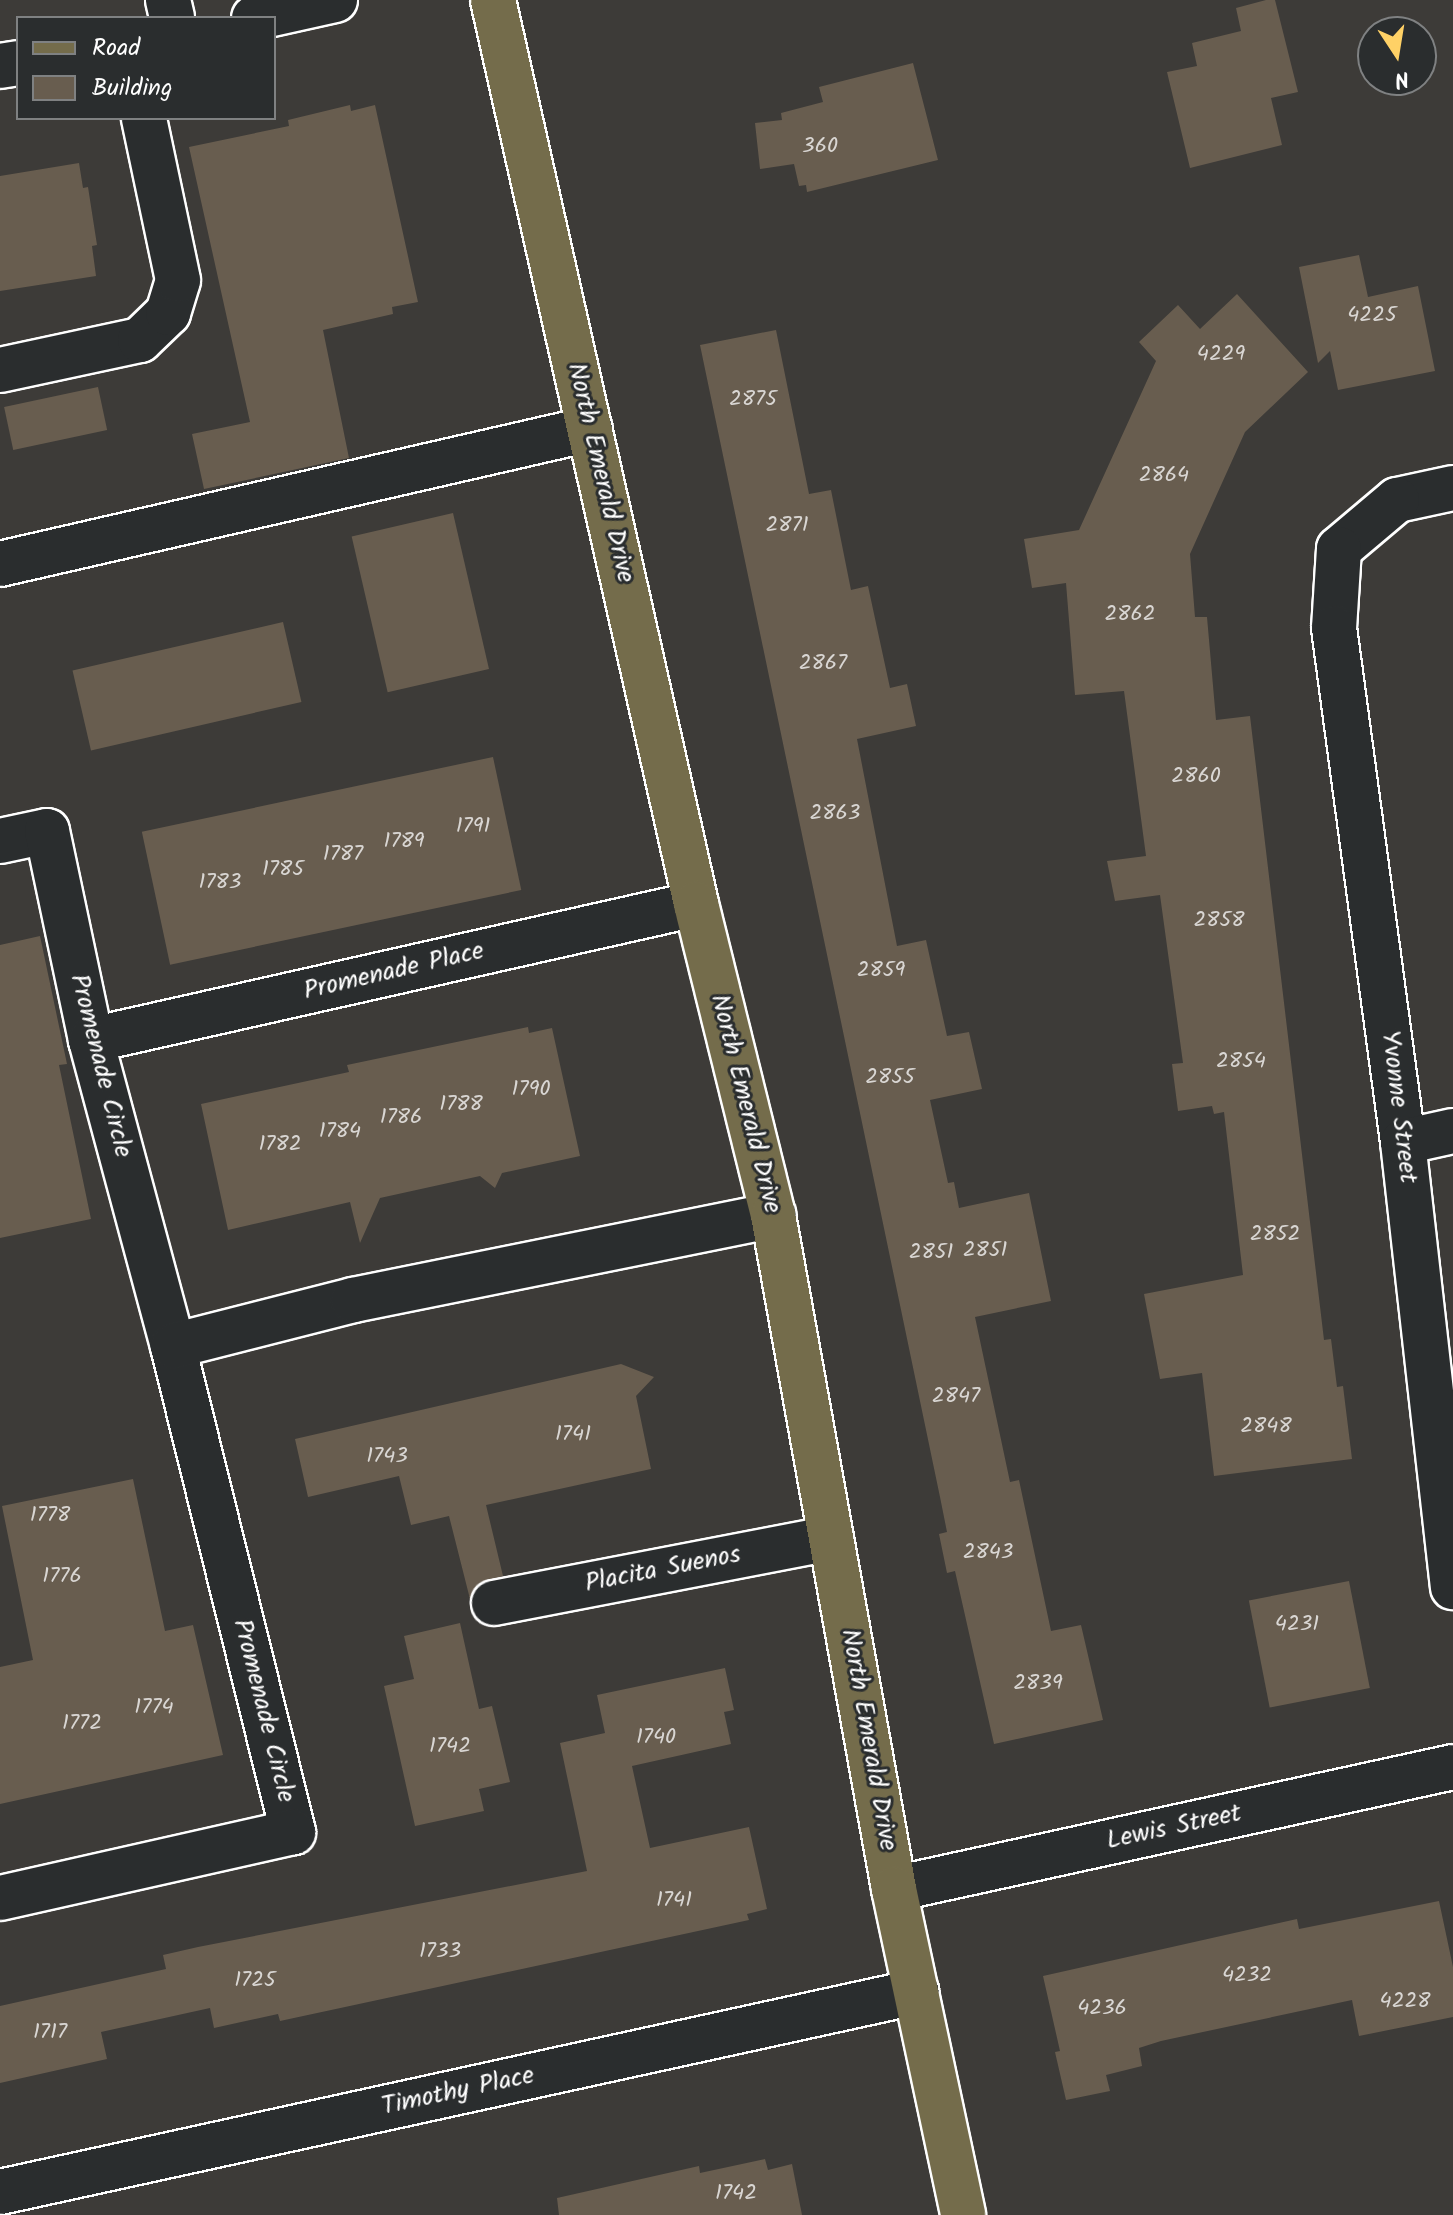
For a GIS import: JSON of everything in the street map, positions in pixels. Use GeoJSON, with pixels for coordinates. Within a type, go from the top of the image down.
{"type":"FeatureCollection","features":[{"type":"Feature","properties":{"kind":"main road","name":"North Emerald Drive"},"geometry":{"type":"LineString","coordinates":[[493,0],[696,904],[773,1215],[894,1889],[963,2215]]}},
{"type":"Feature","properties":{"kind":"street"},"geometry":{"type":"LineString","coordinates":[[263,16],[335,0]]}},
{"type":"Feature","properties":{"kind":"street"},"geometry":{"type":"LineString","coordinates":[[0,370],[140,340],[168,313],[178,280],[144,120]]}},
{"type":"Feature","properties":{"kind":"street"},"geometry":{"type":"LineString","coordinates":[[0,564],[590,429]]}},
{"type":"Feature","properties":{"kind":"street","name":"Yvonne Street"},"geometry":{"type":"LineString","coordinates":[[1453,488],[1397,500],[1339,549],[1334,628],[1403,1142],[1453,1587]]}},
{"type":"Feature","properties":{"kind":"street","name":"Promenade Circle"},"geometry":{"type":"LineString","coordinates":[[0,841],[47,831],[91,1040],[173,1346],[293,1832],[0,1898]]}},
{"type":"Feature","properties":{"kind":"street","name":"Promenade Place"},"geometry":{"type":"LineString","coordinates":[[91,1040],[696,904]]}},
{"type":"Feature","properties":{"kind":"street"},"geometry":{"type":"LineString","coordinates":[[1403,1142],[1453,1131]]}},
{"type":"Feature","properties":{"kind":"street"},"geometry":{"type":"LineString","coordinates":[[173,1346],[353,1300],[773,1215]]}},
{"type":"Feature","properties":{"kind":"street","name":"Placita Suenos"},"geometry":{"type":"LineString","coordinates":[[494,1603],[831,1538]]}},
{"type":"Feature","properties":{"kind":"street","name":"Lewis Street"},"geometry":{"type":"LineString","coordinates":[[894,1889],[1453,1767]]}},
{"type":"Feature","properties":{"kind":"street","name":"Timothy Place"},"geometry":{"type":"LineString","coordinates":[[0,2192],[916,1992]]}},
{"type":"Feature","properties":{"kind":"building"},"geometry":{"type":"Polygon","coordinates":[[[1275,0],[1298,92],[1271,98],[1282,145],[1190,168],[1167,72],[1197,66],[1192,43],[1241,31],[1236,8],[1275,0]]]}},
{"type":"Feature","properties":{"kind":"building"},"geometry":{"type":"Polygon","coordinates":[[[913,63],[938,160],[807,192],[806,185],[799,186],[794,164],[760,169],[755,123],[782,120],[781,113],[823,102],[819,87],[913,63]]]}},
{"type":"Feature","properties":{"kind":"building"},"geometry":{"type":"Polygon","coordinates":[[[350,105],[351,111],[375,105],[418,302],[392,307],[393,314],[323,330],[349,458],[204,489],[192,434],[250,422],[189,147],[289,126],[288,120],[350,105]]]}},
{"type":"Feature","properties":{"kind":"building"},"geometry":{"type":"Polygon","coordinates":[[[79,163],[83,188],[88,187],[97,245],[92,246],[96,276],[0,291],[0,176],[79,163]]]}},
{"type":"Feature","properties":{"kind":"building"},"geometry":{"type":"Polygon","coordinates":[[[1359,255],[1368,297],[1418,286],[1435,371],[1338,390],[1330,351],[1318,363],[1299,267],[1359,255]]]}},
{"type":"Feature","properties":{"kind":"building"},"geometry":{"type":"Polygon","coordinates":[[[1237,294],[1308,372],[1245,432],[1190,554],[1195,617],[1207,617],[1216,720],[1250,716],[1324,1340],[1331,1339],[1337,1387],[1343,1386],[1352,1459],[1214,1476],[1202,1373],[1160,1379],[1144,1294],[1243,1275],[1224,1112],[1214,1114],[1212,1106],[1178,1111],[1172,1064],[1183,1063],[1160,895],[1115,901],[1107,861],[1146,856],[1124,691],[1075,695],[1066,583],[1032,588],[1024,539],[1079,530],[1156,361],[1139,342],[1178,305],[1200,329],[1237,294]]]}},
{"type":"Feature","properties":{"kind":"building"},"geometry":{"type":"Polygon","coordinates":[[[776,330],[809,494],[831,490],[851,590],[868,586],[890,688],[907,684],[916,726],[857,739],[897,946],[926,940],[947,1036],[969,1032],[982,1089],[930,1100],[948,1183],[954,1182],[959,1208],[1029,1193],[1051,1301],[975,1317],[1010,1482],[1019,1480],[1051,1631],[1081,1625],[1103,1720],[994,1744],[955,1571],[947,1573],[939,1534],[947,1532],[940,1497],[700,345],[776,330]]]}},
{"type":"Feature","properties":{"kind":"building"},"geometry":{"type":"Polygon","coordinates":[[[98,387],[107,430],[13,450],[4,407],[98,387]]]}},
{"type":"Feature","properties":{"kind":"building"},"geometry":{"type":"Polygon","coordinates":[[[453,513],[489,669],[388,692],[352,536],[453,513]]]}},
{"type":"Feature","properties":{"kind":"building"},"geometry":{"type":"Polygon","coordinates":[[[283,622],[301,702],[91,750],[73,671],[283,622]]]}},
{"type":"Feature","properties":{"kind":"building"},"geometry":{"type":"Polygon","coordinates":[[[493,757],[521,890],[170,965],[142,832],[493,757]]]}},
{"type":"Feature","properties":{"kind":"building"},"geometry":{"type":"Polygon","coordinates":[[[40,936],[67,1064],[59,1065],[91,1219],[0,1238],[0,945],[40,936]]]}},
{"type":"Feature","properties":{"kind":"building"},"geometry":{"type":"Polygon","coordinates":[[[528,1027],[529,1033],[552,1028],[580,1156],[502,1173],[495,1188],[480,1176],[380,1198],[360,1243],[350,1202],[228,1230],[201,1104],[349,1072],[347,1065],[528,1027]]]}},
{"type":"Feature","properties":{"kind":"building"},"geometry":{"type":"Polygon","coordinates":[[[621,1364],[654,1377],[636,1396],[651,1469],[486,1505],[503,1576],[478,1584],[470,1599],[449,1516],[411,1525],[399,1476],[308,1497],[295,1439],[621,1364]]]}},
{"type":"Feature","properties":{"kind":"building"},"geometry":{"type":"Polygon","coordinates":[[[133,1479],[165,1631],[193,1625],[223,1755],[0,1804],[0,1667],[33,1660],[2,1506],[133,1479]]]}},
{"type":"Feature","properties":{"kind":"building"},"geometry":{"type":"Polygon","coordinates":[[[1349,1581],[1370,1688],[1270,1707],[1249,1600],[1349,1581]]]}},
{"type":"Feature","properties":{"kind":"building"},"geometry":{"type":"Polygon","coordinates":[[[460,1623],[479,1709],[492,1706],[510,1782],[479,1789],[484,1811],[415,1826],[384,1686],[414,1679],[404,1636],[460,1623]]]}},
{"type":"Feature","properties":{"kind":"building"},"geometry":{"type":"Polygon","coordinates":[[[725,1668],[734,1710],[724,1712],[731,1744],[632,1766],[650,1848],[749,1827],[767,1909],[747,1914],[749,1920],[280,2021],[278,2014],[214,2028],[210,2008],[101,2032],[107,2059],[0,2083],[0,2006],[166,1969],[163,1955],[587,1871],[560,1743],[605,1733],[597,1695],[725,1668]]]}},
{"type":"Feature","properties":{"kind":"building"},"geometry":{"type":"Polygon","coordinates":[[[1439,1901],[1453,1967],[1453,2017],[1359,2036],[1352,2000],[1139,2048],[1142,2066],[1106,2075],[1110,2091],[1066,2100],[1055,2052],[1060,2051],[1043,1976],[1297,1919],[1299,1929],[1439,1901]]]}},
{"type":"Feature","properties":{"kind":"building"},"geometry":{"type":"Polygon","coordinates":[[[765,2159],[768,2170],[792,2164],[802,2215],[559,2215],[557,2198],[699,2166],[700,2173],[765,2159]]]}}]}
